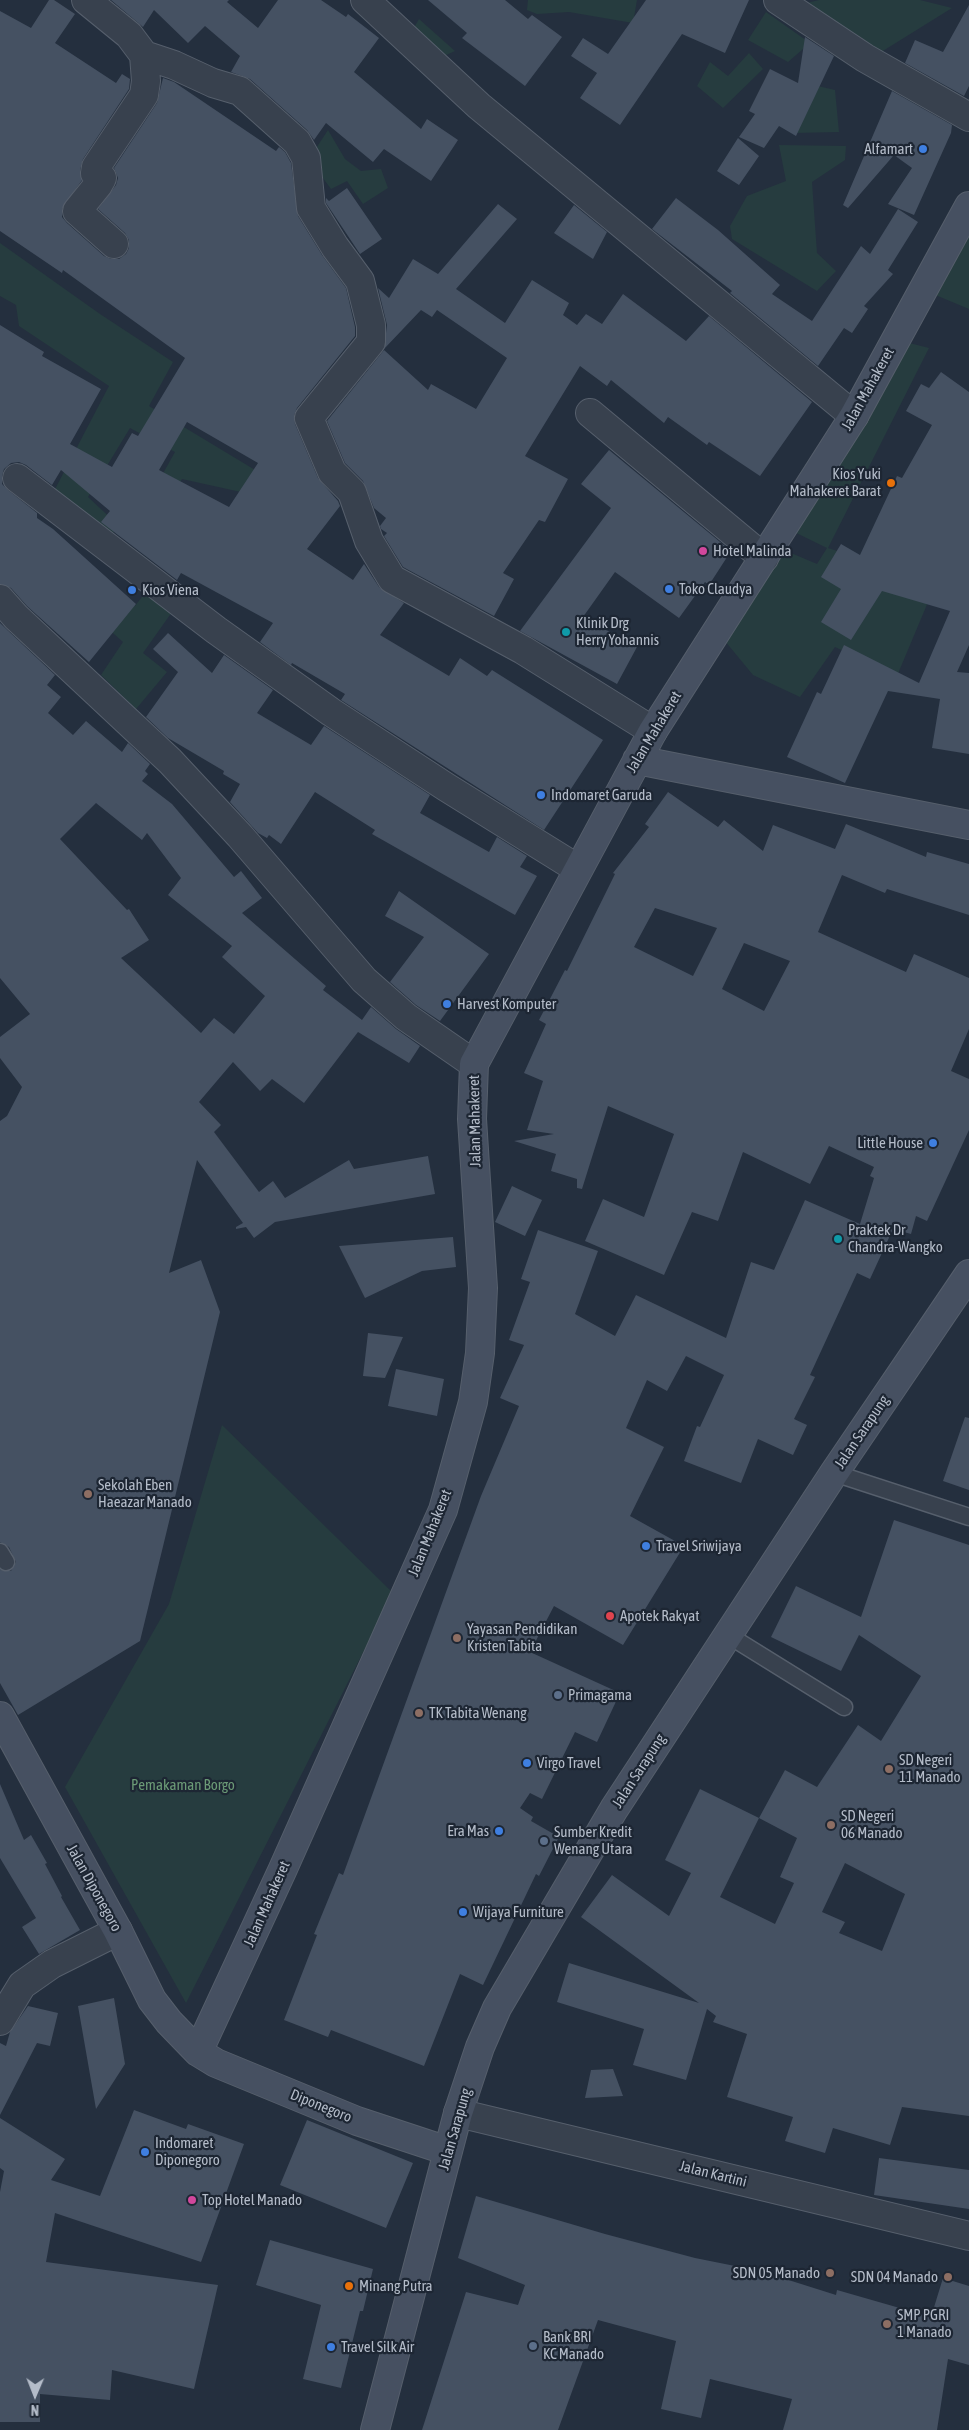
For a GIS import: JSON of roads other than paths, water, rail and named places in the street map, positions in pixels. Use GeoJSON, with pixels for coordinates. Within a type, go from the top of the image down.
{"type":"FeatureCollection","features":[{"type":"Feature","properties":{"kind":"street"},"geometry":{"type":"LineString","coordinates":[[86,0],[129,35],[144,55],[146,81],[144,95],[96,167],[95,173],[102,178],[77,211],[114,244]]}},
{"type":"Feature","properties":{"kind":"street"},"geometry":{"type":"LineString","coordinates":[[365,0],[479,106],[854,416]]}},
{"type":"Feature","properties":{"kind":"street"},"geometry":{"type":"LineString","coordinates":[[778,0],[865,58],[969,117]]}},
{"type":"Feature","properties":{"kind":"street"},"geometry":{"type":"LineString","coordinates":[[144,55],[174,65],[213,84],[240,91],[297,142],[306,158],[311,208],[335,248],[360,280],[371,325],[371,342],[309,418],[332,472],[352,492],[369,541],[392,579],[523,650],[653,731]]}},
{"type":"Feature","properties":{"kind":"street","name":"Jalan Mahakeret"},"geometry":{"type":"LineString","coordinates":[[198,2052],[278,1879],[443,1510],[473,1402],[480,1353],[483,1288],[472,1119],[474,1064],[653,731],[854,416],[969,206]]}},
{"type":"Feature","properties":{"kind":"street"},"geometry":{"type":"LineString","coordinates":[[590,413],[764,558]]}},
{"type":"Feature","properties":{"kind":"street"},"geometry":{"type":"LineString","coordinates":[[17,478],[216,630],[331,712],[446,787],[578,869]]}},
{"type":"Feature","properties":{"kind":"street"},"geometry":{"type":"LineString","coordinates":[[0,599],[170,761],[240,836],[364,980],[406,1017],[474,1064]]}},
{"type":"Feature","properties":{"kind":"street"},"geometry":{"type":"LineString","coordinates":[[637,760],[969,825]]}},
{"type":"Feature","properties":{"kind":"street","name":"Jalan Sarapung"},"geometry":{"type":"LineString","coordinates":[[375,2430],[458,2113],[480,2047],[516,1972],[614,1809],[834,1473],[969,1274]]}},
{"type":"Feature","properties":{"kind":"street","name":"Jalan Diponegoro"},"geometry":{"type":"LineString","coordinates":[[0,1716],[118,1931],[152,2000],[169,2022],[198,2052]]}},
{"type":"Feature","properties":{"kind":"street"},"geometry":{"type":"LineString","coordinates":[[4,2006],[22,1985],[52,1964],[118,1931]]}},
{"type":"Feature","properties":{"kind":"street","name":"Diponegoro"},"geometry":{"type":"LineString","coordinates":[[198,2052],[216,2063],[357,2121],[448,2151]]}},
{"type":"Feature","properties":{"kind":"street","name":"Jalan Kartini"},"geometry":{"type":"LineString","coordinates":[[458,2113],[969,2236]]}},
{"type":"Feature","properties":{"kind":"lane"},"geometry":{"type":"LineString","coordinates":[[834,1473],[969,1517]]}},
{"type":"Feature","properties":{"kind":"lane"},"geometry":{"type":"LineString","coordinates":[[728,1635],[844,1707]]}},
{"type":"Feature","properties":{"kind":"place","name":"Alfamart"},"geometry":{"type":"Point","coordinates":[923,149]}},
{"type":"Feature","properties":{"kind":"place","name":"Kios Yuki Mahakeret Barat"},"geometry":{"type":"Point","coordinates":[891,483]}},
{"type":"Feature","properties":{"kind":"place","name":"Hotel Malinda"},"geometry":{"type":"Point","coordinates":[703,551]}},
{"type":"Feature","properties":{"kind":"place","name":"Toko Claudya"},"geometry":{"type":"Point","coordinates":[669,589]}},
{"type":"Feature","properties":{"kind":"place","name":"Kios Viena"},"geometry":{"type":"Point","coordinates":[132,590]}},
{"type":"Feature","properties":{"kind":"place","name":"Klinik Drg Herry Yohannis"},"geometry":{"type":"Point","coordinates":[566,632]}},
{"type":"Feature","properties":{"kind":"place","name":"Indomaret Garuda"},"geometry":{"type":"Point","coordinates":[541,795]}},
{"type":"Feature","properties":{"kind":"place","name":"Harvest Komputer"},"geometry":{"type":"Point","coordinates":[447,1004]}},
{"type":"Feature","properties":{"kind":"place","name":"Little House"},"geometry":{"type":"Point","coordinates":[933,1143]}},
{"type":"Feature","properties":{"kind":"place","name":"Praktek Dr Chandra-Wangko"},"geometry":{"type":"Point","coordinates":[838,1239]}},
{"type":"Feature","properties":{"kind":"place","name":"Sekolah Eben Haeazar Manado"},"geometry":{"type":"Point","coordinates":[88,1494]}},
{"type":"Feature","properties":{"kind":"place","name":"Travel Sriwijaya"},"geometry":{"type":"Point","coordinates":[646,1546]}},
{"type":"Feature","properties":{"kind":"place","name":"Apotek Rakyat"},"geometry":{"type":"Point","coordinates":[610,1616]}},
{"type":"Feature","properties":{"kind":"place","name":"Yayasan Pendidikan Kristen Tabita"},"geometry":{"type":"Point","coordinates":[457,1638]}},
{"type":"Feature","properties":{"kind":"place","name":"Primagama"},"geometry":{"type":"Point","coordinates":[558,1695]}},
{"type":"Feature","properties":{"kind":"place","name":"TK Tabita Wenang"},"geometry":{"type":"Point","coordinates":[419,1713]}},
{"type":"Feature","properties":{"kind":"place","name":"Virgo Travel"},"geometry":{"type":"Point","coordinates":[527,1763]}},
{"type":"Feature","properties":{"kind":"place","name":"SD Negeri 11 Manado"},"geometry":{"type":"Point","coordinates":[889,1769]}},
{"type":"Feature","properties":{"kind":"place","name":"SD Negeri 06 Manado"},"geometry":{"type":"Point","coordinates":[831,1825]}},
{"type":"Feature","properties":{"kind":"place","name":"Era Mas"},"geometry":{"type":"Point","coordinates":[499,1831]}},
{"type":"Feature","properties":{"kind":"place","name":"Sumber Kredit Wenang Utara"},"geometry":{"type":"Point","coordinates":[544,1841]}},
{"type":"Feature","properties":{"kind":"place","name":"Wijaya Furniture"},"geometry":{"type":"Point","coordinates":[463,1912]}},
{"type":"Feature","properties":{"kind":"place","name":"Indomaret Diponegoro"},"geometry":{"type":"Point","coordinates":[145,2152]}},
{"type":"Feature","properties":{"kind":"place","name":"Top Hotel Manado"},"geometry":{"type":"Point","coordinates":[192,2200]}},
{"type":"Feature","properties":{"kind":"place","name":"SDN 05 Manado"},"geometry":{"type":"Point","coordinates":[830,2273]}},
{"type":"Feature","properties":{"kind":"place","name":"SDN 04 Manado"},"geometry":{"type":"Point","coordinates":[948,2277]}},
{"type":"Feature","properties":{"kind":"place","name":"Minang Putra"},"geometry":{"type":"Point","coordinates":[349,2286]}},
{"type":"Feature","properties":{"kind":"place","name":"SMP PGRI 1 Manado"},"geometry":{"type":"Point","coordinates":[887,2324]}},
{"type":"Feature","properties":{"kind":"place","name":"Bank BRI KC Manado"},"geometry":{"type":"Point","coordinates":[533,2346]}},
{"type":"Feature","properties":{"kind":"place","name":"Travel Silk Air"},"geometry":{"type":"Point","coordinates":[331,2347]}},
{"type":"Feature","properties":{"kind":"park label","name":"Pemakaman Borgo"},"geometry":{"type":"Point","coordinates":[183,1785]}}]}
